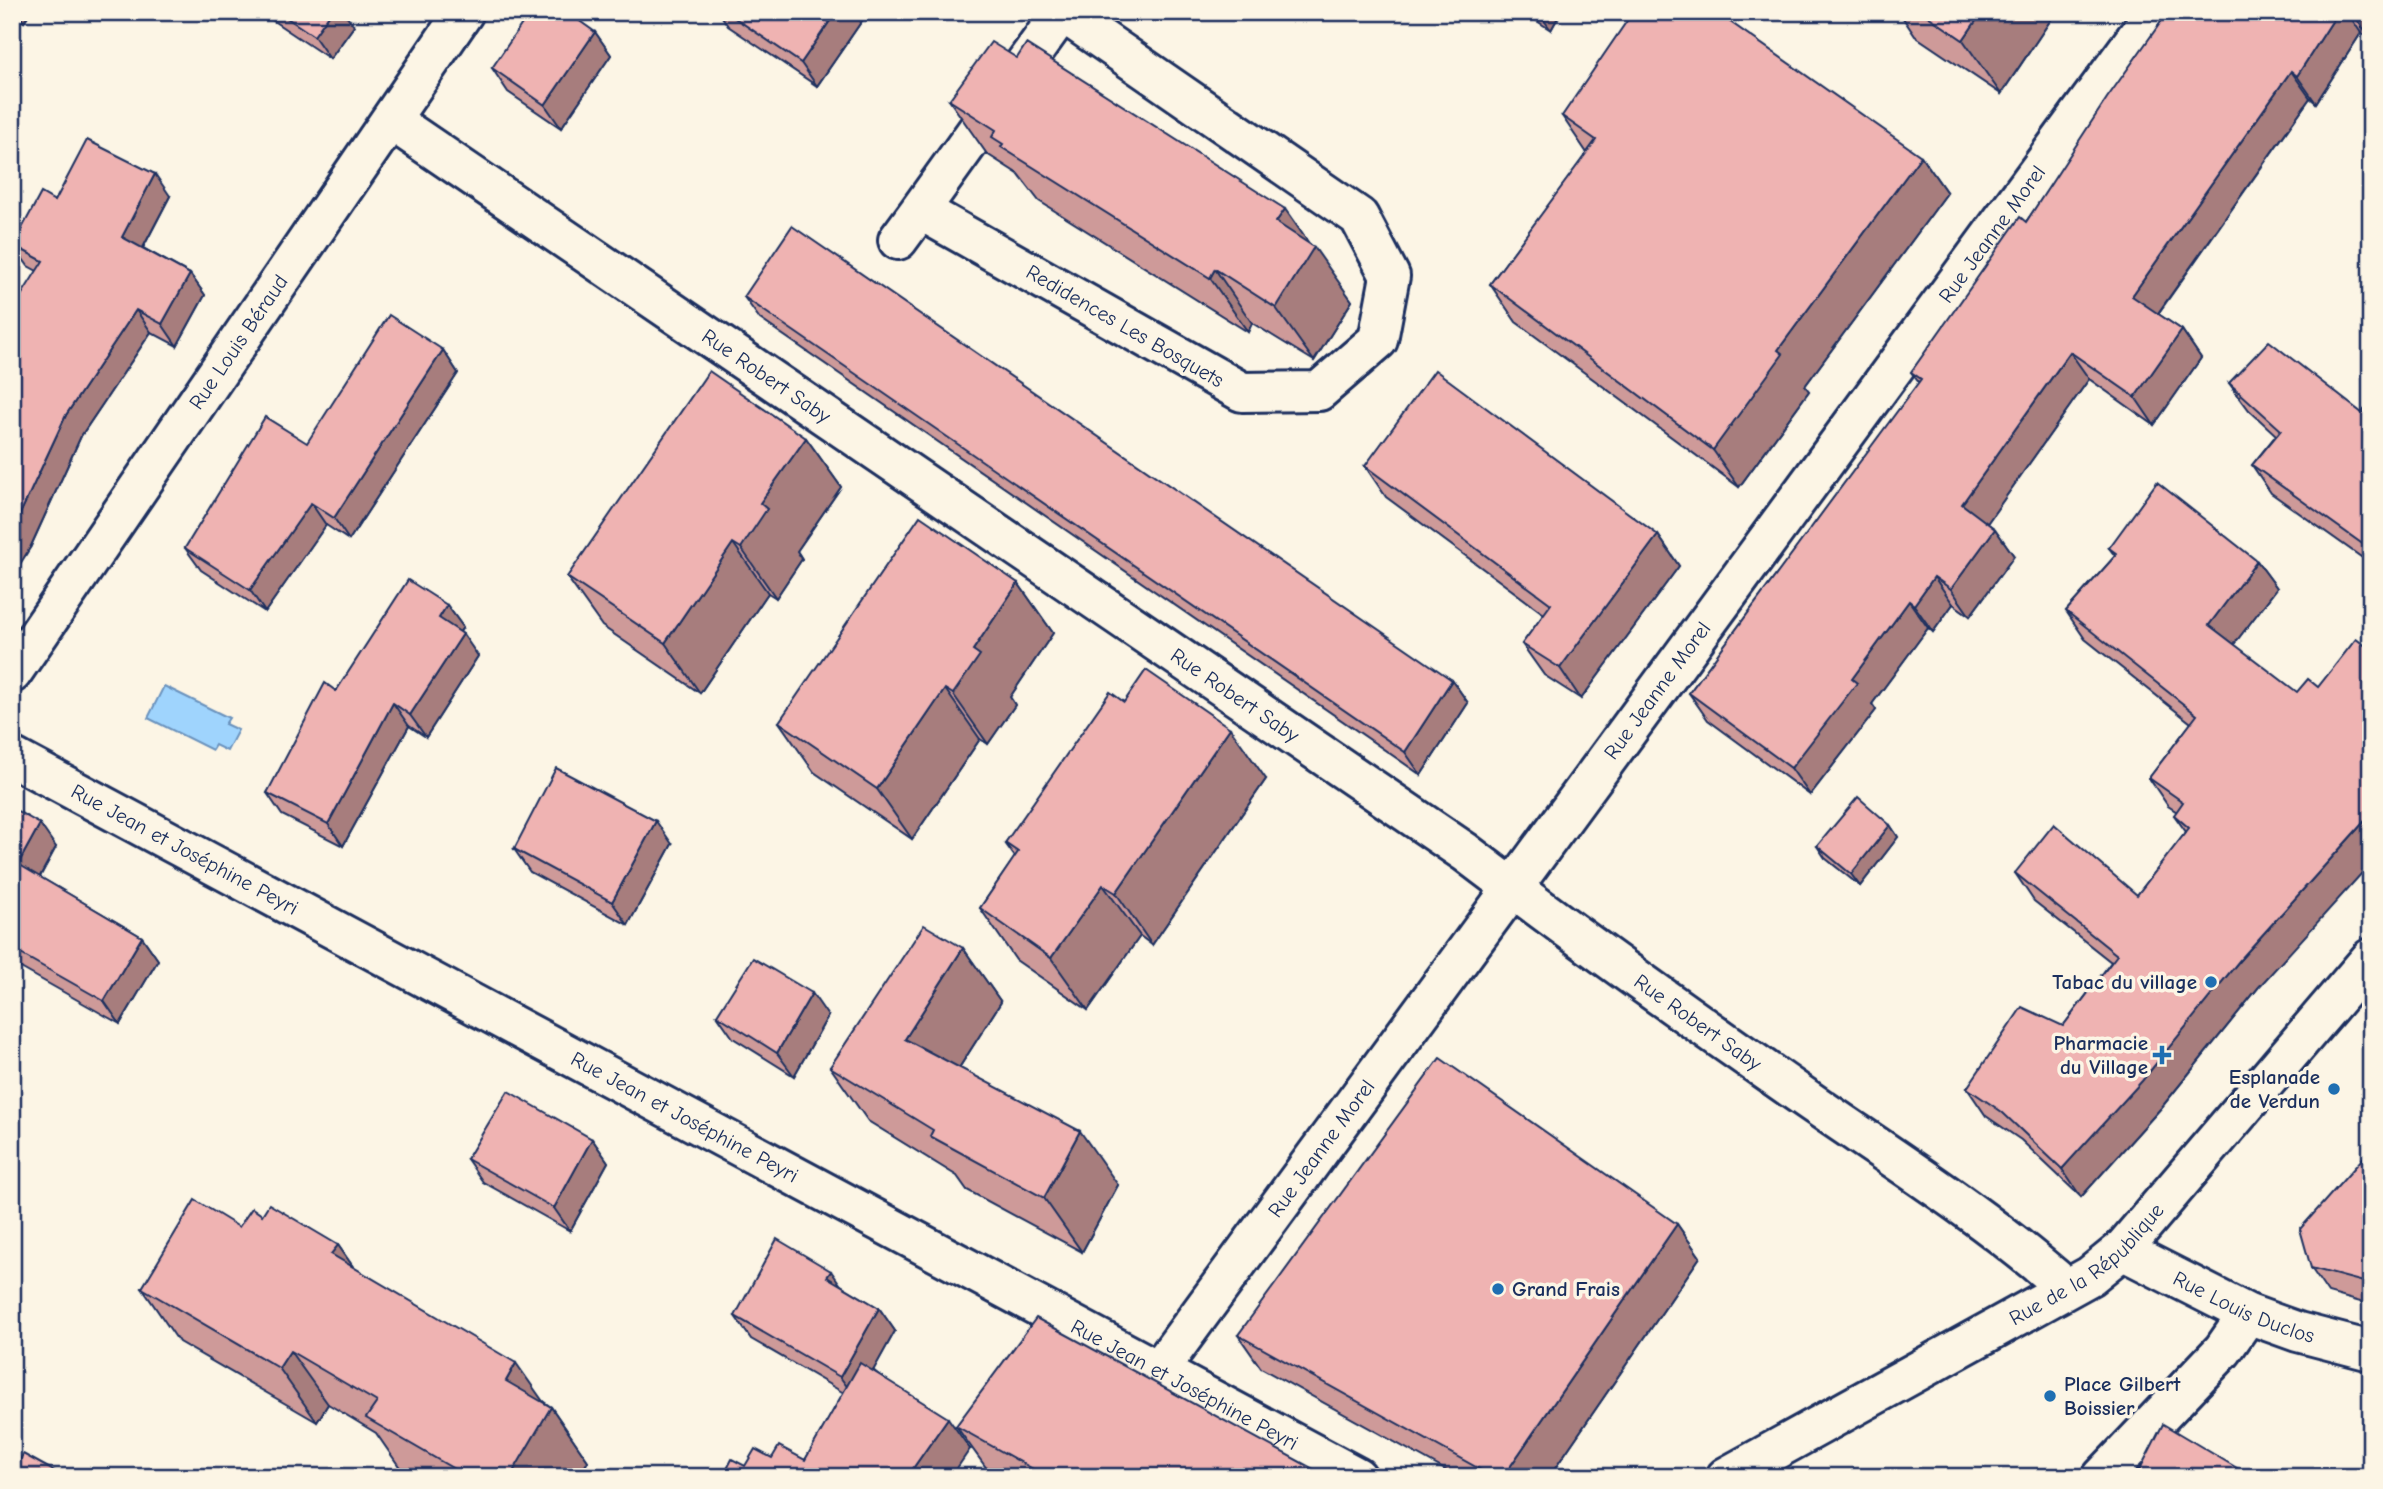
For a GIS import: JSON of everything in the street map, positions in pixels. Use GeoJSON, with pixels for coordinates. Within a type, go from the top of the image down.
{"type":"FeatureCollection","features":[{"type":"Feature","properties":{"kind":"street","name":"Rue Louis Béraud"},"geometry":{"type":"LineString","coordinates":[[12,673],[464,12]]}},
{"type":"Feature","properties":{"kind":"street","name":"Redidences Les Bosquets"},"geometry":{"type":"LineString","coordinates":[[898,240],[920,209],[1062,12],[1359,217],[1390,276],[1378,340],[1319,391],[1242,392],[920,209]]}},
{"type":"Feature","properties":{"kind":"street","name":"Rue Jeanne Morel"},"geometry":{"type":"LineString","coordinates":[[1158,1371],[1510,887],[2155,12]]}},
{"type":"Feature","properties":{"kind":"street","name":"Rue Robert Saby"},"geometry":{"type":"LineString","coordinates":[[392,121],[1442,836],[1764,1070],[2016,1244],[2066,1288]]}},
{"type":"Feature","properties":{"kind":"street","name":"Rue Jean et Joséphine Peyri"},"geometry":{"type":"LineString","coordinates":[[12,757],[1357,1477]]}},
{"type":"Feature","properties":{"kind":"street","name":"Rue de la République"},"geometry":{"type":"LineString","coordinates":[[1727,1477],[2090,1276],[2122,1250],[2371,958]]}},
{"type":"Feature","properties":{"kind":"street","name":"Rue Louis Duclos"},"geometry":{"type":"LineString","coordinates":[[2122,1250],[2248,1314],[2298,1332],[2371,1351]]}},
{"type":"Feature","properties":{"kind":"street"},"geometry":{"type":"LineString","coordinates":[[2102,1477],[2223,1350],[2248,1314]]}},
{"type":"Feature","properties":{"kind":"water"},"geometry":{"type":"Polygon","coordinates":[[[164,686],[229,718],[225,724],[238,730],[227,751],[215,745],[212,750],[148,718],[164,686]]]}},
{"type":"Feature","properties":{"kind":"building"},"geometry":{"type":"Polygon","coordinates":[[[278,12],[331,12],[314,36],[278,12]]]}},
{"type":"Feature","properties":{"kind":"building"},"geometry":{"type":"Polygon","coordinates":[[[530,12],[567,12],[595,32],[545,105],[492,68],[530,12]]]}},
{"type":"Feature","properties":{"kind":"building"},"geometry":{"type":"Polygon","coordinates":[[[726,12],[836,12],[801,63],[726,12]]]}},
{"type":"Feature","properties":{"kind":"building"},"geometry":{"type":"Polygon","coordinates":[[[1633,12],[1716,12],[1921,156],[1778,350],[1783,354],[1713,450],[1490,284],[1596,140],[1562,116],[1633,12]]]}},
{"type":"Feature","properties":{"kind":"building"},"geometry":{"type":"Polygon","coordinates":[[[1922,12],[1982,12],[1963,40],[1922,12]]]}},
{"type":"Feature","properties":{"kind":"building"},"geometry":{"type":"Polygon","coordinates":[[[2168,12],[2338,12],[2297,76],[2291,71],[2132,296],[2182,330],[2135,397],[2070,352],[1962,504],[1995,529],[1951,589],[1934,577],[1914,605],[1909,601],[1852,679],[1857,683],[1791,768],[1689,693],[1921,379],[1911,372],[2020,217],[2026,222],[2107,98],[2168,12]]]}},
{"type":"Feature","properties":{"kind":"building"},"geometry":{"type":"Polygon","coordinates":[[[991,42],[1017,58],[1026,44],[1285,209],[1276,222],[1314,247],[1276,308],[1215,269],[1210,278],[1001,147],[1003,144],[992,137],[996,130],[949,100],[991,42]]]}},
{"type":"Feature","properties":{"kind":"building"},"geometry":{"type":"Polygon","coordinates":[[[87,140],[155,174],[122,237],[190,274],[162,324],[136,310],[66,415],[12,531],[12,310],[43,261],[13,245],[41,193],[55,201],[87,140]]]}},
{"type":"Feature","properties":{"kind":"building"},"geometry":{"type":"Polygon","coordinates":[[[792,226],[1452,680],[1405,752],[744,297],[792,226]]]}},
{"type":"Feature","properties":{"kind":"building"},"geometry":{"type":"Polygon","coordinates":[[[389,315],[443,350],[334,518],[311,503],[250,590],[185,548],[265,417],[307,443],[389,315]]]}},
{"type":"Feature","properties":{"kind":"building"},"geometry":{"type":"Polygon","coordinates":[[[2269,341],[2362,413],[2371,400],[2371,550],[2252,465],[2281,430],[2229,383],[2269,341]]]}},
{"type":"Feature","properties":{"kind":"building"},"geometry":{"type":"Polygon","coordinates":[[[1435,370],[1658,535],[1560,668],[1522,644],[1551,604],[1365,466],[1435,370]]]}},
{"type":"Feature","properties":{"kind":"building"},"geometry":{"type":"Polygon","coordinates":[[[709,371],[806,438],[760,503],[767,509],[741,548],[733,543],[665,643],[567,577],[709,371]]]}},
{"type":"Feature","properties":{"kind":"building"},"geometry":{"type":"Polygon","coordinates":[[[2157,482],[2257,561],[2209,625],[2297,692],[2308,679],[2318,687],[2356,639],[2371,650],[2371,814],[2239,961],[2142,1081],[2062,1169],[2002,1112],[1967,1088],[2022,1007],[2063,1026],[2117,955],[2015,873],[2054,824],[2137,895],[2189,828],[2174,815],[2183,802],[2149,778],[2197,715],[2066,611],[2117,554],[2109,548],[2157,482]]]}},
{"type":"Feature","properties":{"kind":"building"},"geometry":{"type":"Polygon","coordinates":[[[920,516],[1018,583],[973,650],[980,655],[953,694],[945,689],[877,789],[779,722],[920,516]]]}},
{"type":"Feature","properties":{"kind":"building"},"geometry":{"type":"Polygon","coordinates":[[[408,580],[447,605],[439,618],[463,634],[410,715],[393,703],[328,824],[267,793],[325,683],[336,691],[408,580]]]}},
{"type":"Feature","properties":{"kind":"building"},"geometry":{"type":"Polygon","coordinates":[[[1146,670],[1230,728],[1116,893],[1103,885],[1051,958],[980,908],[1018,852],[1005,843],[1110,692],[1124,702],[1146,670]]]}},
{"type":"Feature","properties":{"kind":"building"},"geometry":{"type":"Polygon","coordinates":[[[556,768],[656,821],[612,902],[514,849],[556,768]]]}},
{"type":"Feature","properties":{"kind":"building"},"geometry":{"type":"Polygon","coordinates":[[[1858,797],[1890,825],[1851,874],[1817,846],[1858,797]]]}},
{"type":"Feature","properties":{"kind":"building"},"geometry":{"type":"Polygon","coordinates":[[[12,808],[40,824],[18,864],[142,937],[104,1001],[12,949],[12,808]]]}},
{"type":"Feature","properties":{"kind":"building"},"geometry":{"type":"Polygon","coordinates":[[[924,925],[963,948],[905,1039],[1080,1131],[1044,1198],[930,1136],[933,1130],[830,1067],[924,925]]]}},
{"type":"Feature","properties":{"kind":"building"},"geometry":{"type":"Polygon","coordinates":[[[753,958],[812,993],[777,1053],[717,1015],[753,958]]]}},
{"type":"Feature","properties":{"kind":"building","name":"Grand Frais"},"geometry":{"type":"Polygon","coordinates":[[[1440,1058],[1677,1224],[1503,1477],[1494,1477],[1238,1335],[1440,1058]]]}},
{"type":"Feature","properties":{"kind":"building"},"geometry":{"type":"Polygon","coordinates":[[[508,1091],[592,1139],[554,1208],[467,1159],[508,1091]]]}},
{"type":"Feature","properties":{"kind":"building"},"geometry":{"type":"Polygon","coordinates":[[[2371,1149],[2371,1284],[2311,1268],[2300,1229],[2371,1149]]]}},
{"type":"Feature","properties":{"kind":"building"},"geometry":{"type":"Polygon","coordinates":[[[195,1200],[239,1227],[252,1208],[262,1215],[269,1204],[338,1245],[331,1254],[516,1363],[506,1381],[551,1407],[510,1477],[468,1477],[366,1418],[377,1402],[290,1351],[279,1368],[142,1288],[195,1200]]]}},
{"type":"Feature","properties":{"kind":"building"},"geometry":{"type":"Polygon","coordinates":[[[777,1239],[831,1271],[827,1277],[879,1308],[840,1377],[735,1316],[777,1239]]]}},
{"type":"Feature","properties":{"kind":"building"},"geometry":{"type":"Polygon","coordinates":[[[1036,1318],[1328,1477],[1038,1477],[1040,1473],[956,1426],[1036,1318]]]}},
{"type":"Feature","properties":{"kind":"building"},"geometry":{"type":"Polygon","coordinates":[[[860,1363],[948,1418],[907,1477],[723,1477],[732,1459],[745,1466],[755,1449],[772,1458],[779,1446],[805,1460],[860,1363]]]}},
{"type":"Feature","properties":{"kind":"building"},"geometry":{"type":"Polygon","coordinates":[[[2163,1424],[2252,1477],[2136,1477],[2163,1424]]]}},
{"type":"Feature","properties":{"kind":"building"},"geometry":{"type":"Polygon","coordinates":[[[23,1454],[65,1477],[12,1477],[23,1454]]]}},
{"type":"Feature","properties":{"kind":"place","name":"Tabac du village"},"geometry":{"type":"Point","coordinates":[2211,982]}},
{"type":"Feature","properties":{"kind":"place","name":"Pharmacie du Village"},"geometry":{"type":"Point","coordinates":[2162,1055]}},
{"type":"Feature","properties":{"kind":"place","name":"Esplanade de Verdun"},"geometry":{"type":"Point","coordinates":[2334,1089]}},
{"type":"Feature","properties":{"kind":"place","name":"Grand Frais"},"geometry":{"type":"Point","coordinates":[1498,1289]}},
{"type":"Feature","properties":{"kind":"place","name":"Place Gilbert Boissier"},"geometry":{"type":"Point","coordinates":[2050,1396]}}]}
